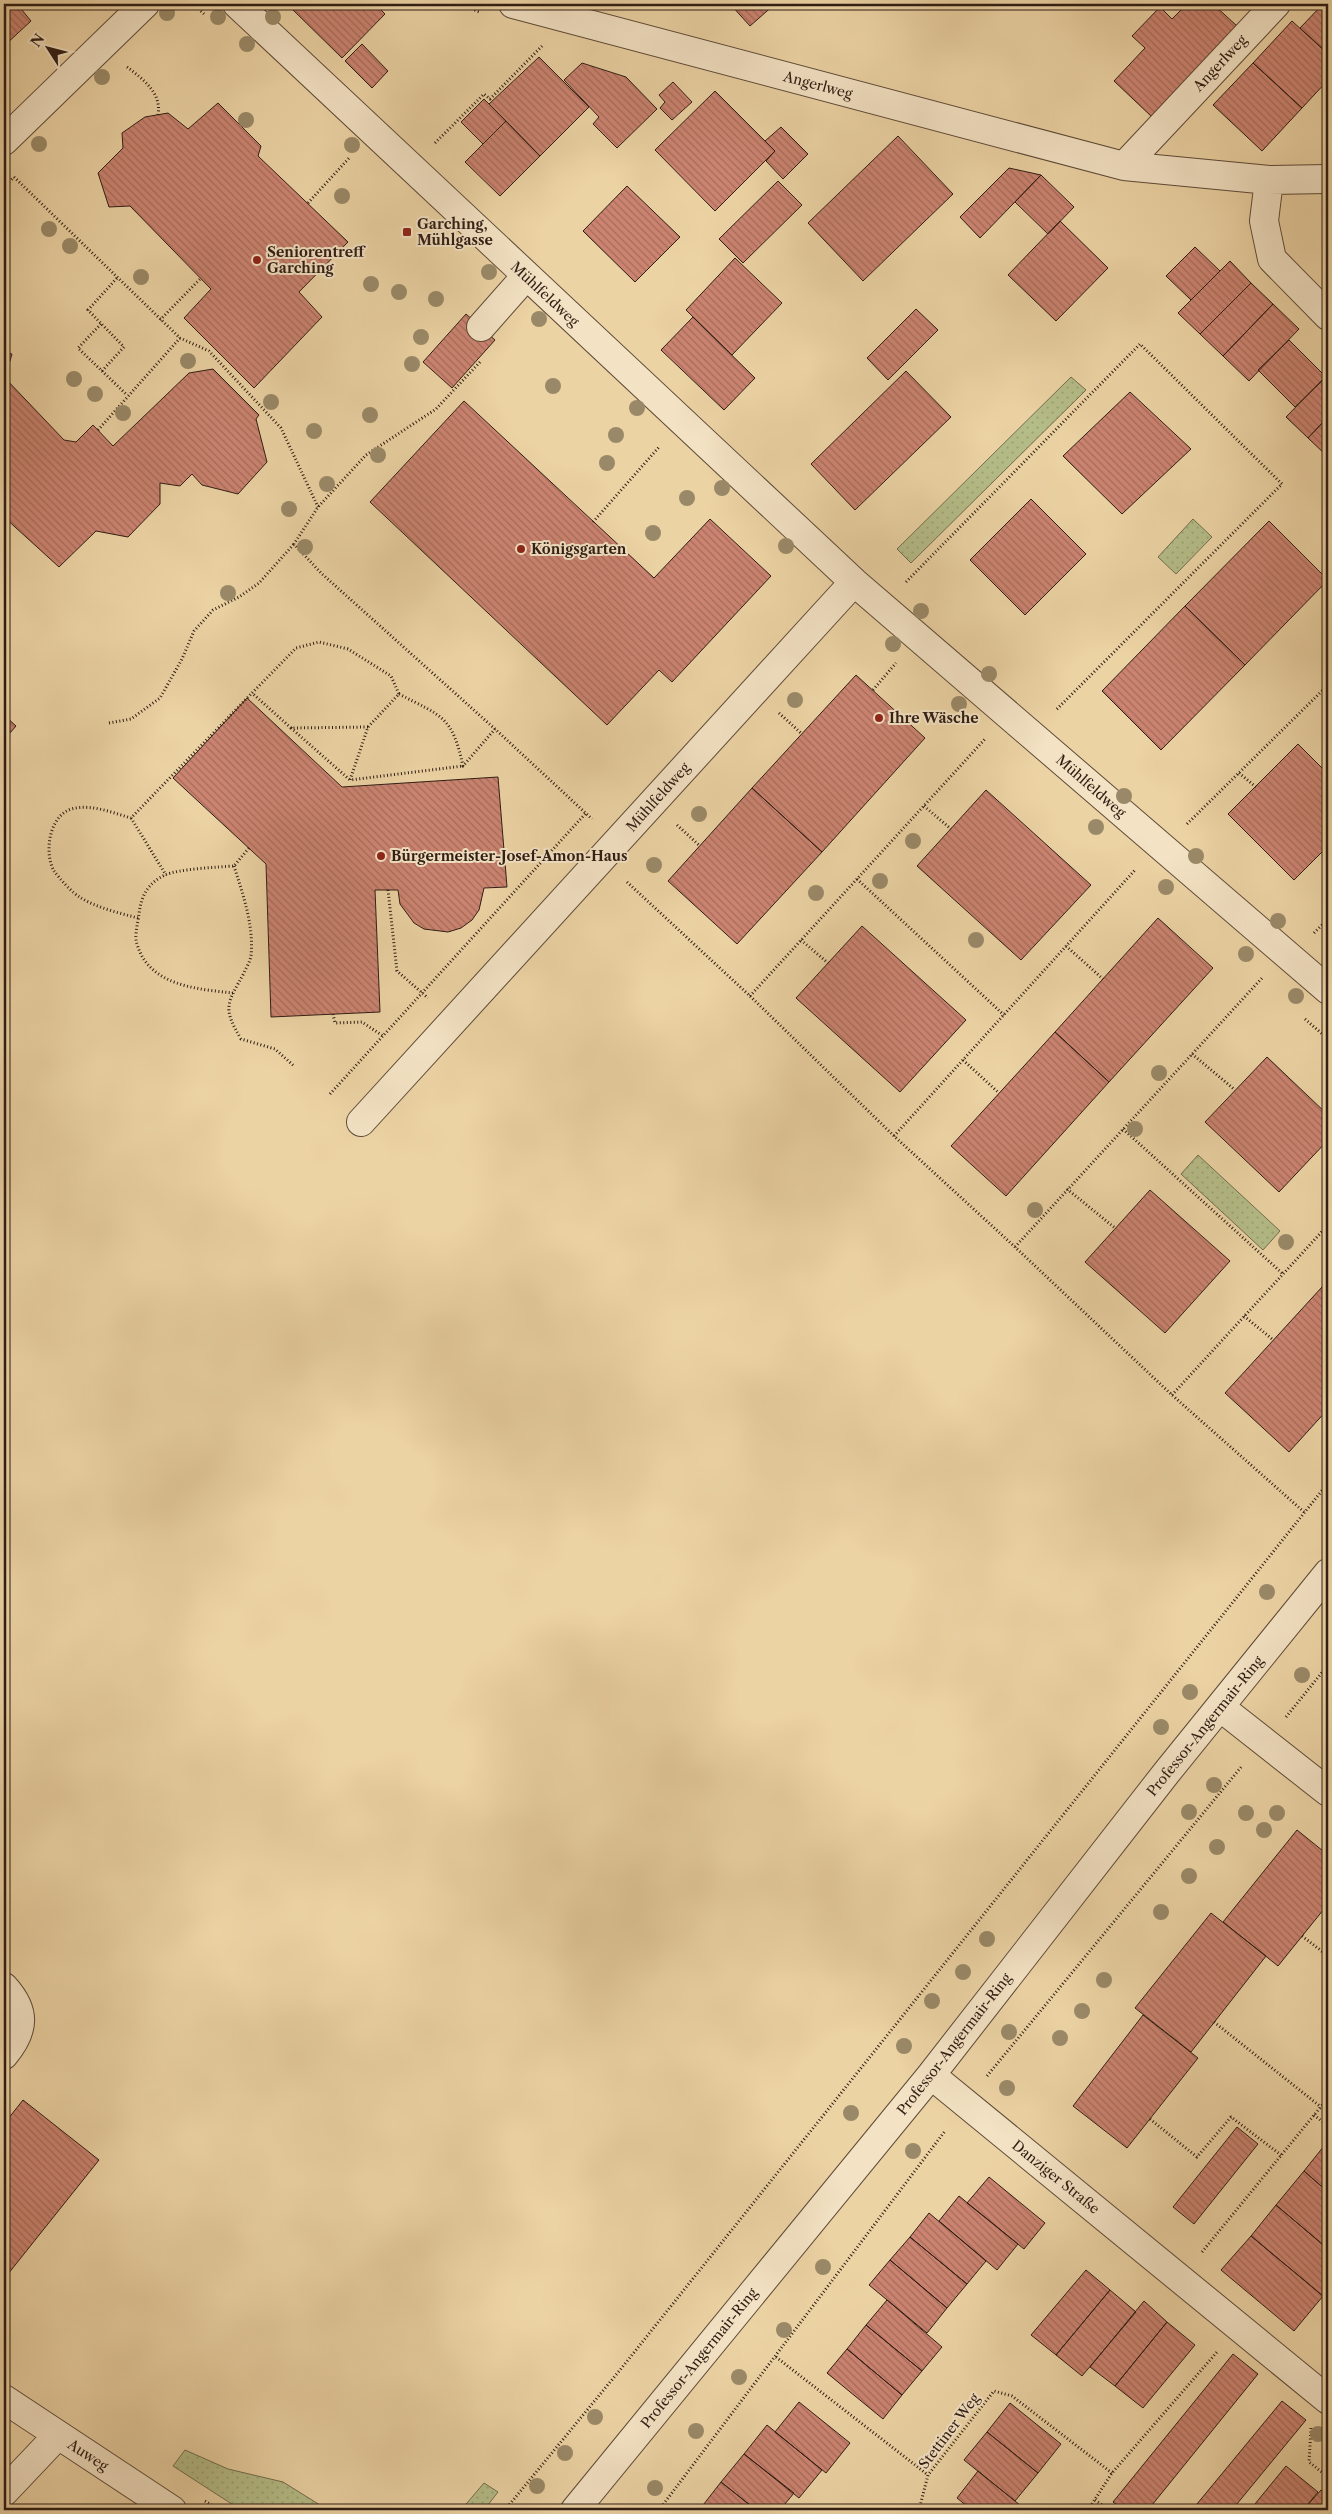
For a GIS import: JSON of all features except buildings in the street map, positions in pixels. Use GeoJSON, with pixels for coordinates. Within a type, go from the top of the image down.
{"type":"FeatureCollection","features":[{"type":"Feature","properties":{"kind":"street"},"geometry":{"type":"LineString","coordinates":[[4,141],[145,4]]}},
{"type":"Feature","properties":{"kind":"street","name":"Mühlfeldweg"},"geometry":{"type":"LineString","coordinates":[[237,4],[854,582],[1328,990]]}},
{"type":"Feature","properties":{"kind":"street","name":"Angerlweg"},"geometry":{"type":"LineString","coordinates":[[513,4],[1124,166],[1269,180],[1328,179]]}},
{"type":"Feature","properties":{"kind":"street","name":"Angerlweg"},"geometry":{"type":"LineString","coordinates":[[1124,166],[1276,4]]}},
{"type":"Feature","properties":{"kind":"street"},"geometry":{"type":"LineString","coordinates":[[1269,180],[1264,221],[1272,259],[1328,316]]}},
{"type":"Feature","properties":{"kind":"street"},"geometry":{"type":"LineString","coordinates":[[481,327],[526,276]]}},
{"type":"Feature","properties":{"kind":"street","name":"Mühlfeldweg"},"geometry":{"type":"LineString","coordinates":[[361,1122],[854,582]]}},
{"type":"Feature","properties":{"kind":"street","name":"Professor-Angermair-Ring"},"geometry":{"type":"LineString","coordinates":[[575,2510],[931,2075],[1220,1707],[1328,1573]]}},
{"type":"Feature","properties":{"kind":"street"},"geometry":{"type":"LineString","coordinates":[[1220,1707],[1328,1792]]}},
{"type":"Feature","properties":{"kind":"street"},"geometry":{"type":"LineString","coordinates":[[4,1987],[16,2001],[21,2023],[10,2047],[4,2055]]}},
{"type":"Feature","properties":{"kind":"street","name":"Danziger Straße"},"geometry":{"type":"LineString","coordinates":[[931,2075],[1328,2400]]}},
{"type":"Feature","properties":{"kind":"street","name":"Auweg"},"geometry":{"type":"LineString","coordinates":[[4,2399],[172,2510]]}},
{"type":"Feature","properties":{"kind":"street"},"geometry":{"type":"LineString","coordinates":[[4,2492],[58,2435]]}},
{"type":"Feature","properties":{"kind":"path"},"geometry":{"type":"LineString","coordinates":[[432,145],[484,94],[490,99],[545,44]]}},
{"type":"Feature","properties":{"kind":"path"},"geometry":{"type":"LineString","coordinates":[[122,64],[155,92],[160,104],[158,115]]}},
{"type":"Feature","properties":{"kind":"path"},"geometry":{"type":"LineString","coordinates":[[308,204],[352,155]]}},
{"type":"Feature","properties":{"kind":"path"},"geometry":{"type":"LineString","coordinates":[[14,177],[180,338],[210,351],[281,428],[318,507]]}},
{"type":"Feature","properties":{"kind":"path"},"geometry":{"type":"LineString","coordinates":[[102,371],[124,347],[88,310],[117,278]]}},
{"type":"Feature","properties":{"kind":"path"},"geometry":{"type":"LineString","coordinates":[[160,320],[200,278]]}},
{"type":"Feature","properties":{"kind":"path"},"geometry":{"type":"LineString","coordinates":[[101,324],[78,348],[127,395]]}},
{"type":"Feature","properties":{"kind":"path"},"geometry":{"type":"LineString","coordinates":[[98,430],[127,395],[180,338]]}},
{"type":"Feature","properties":{"kind":"path"},"geometry":{"type":"LineString","coordinates":[[903,585],[1140,344],[1282,484],[1050,716]]}},
{"type":"Feature","properties":{"kind":"path"},"geometry":{"type":"LineString","coordinates":[[108,723],[132,719],[160,698],[182,659],[194,631],[213,610],[239,597],[259,583],[294,544],[318,507],[366,455],[436,409],[483,359]]}},
{"type":"Feature","properties":{"kind":"path"},"geometry":{"type":"LineString","coordinates":[[593,522],[664,442]]}},
{"type":"Feature","properties":{"kind":"path"},"geometry":{"type":"LineString","coordinates":[[294,544],[321,573],[495,729],[599,826],[616,873],[750,996],[894,1136],[1172,1395],[1304,1512]]}},
{"type":"Feature","properties":{"kind":"path"},"geometry":{"type":"LineString","coordinates":[[131,818],[296,648],[319,642],[348,649],[391,676],[399,694],[435,712],[448,723],[457,738],[464,766]]}},
{"type":"Feature","properties":{"kind":"path"},"geometry":{"type":"LineString","coordinates":[[873,690],[889,671]]}},
{"type":"Feature","properties":{"kind":"path"},"geometry":{"type":"LineString","coordinates":[[1186,825],[1328,685]]}},
{"type":"Feature","properties":{"kind":"path"},"geometry":{"type":"LineString","coordinates":[[252,693],[350,780],[464,766],[495,729]]}},
{"type":"Feature","properties":{"kind":"path"},"geometry":{"type":"LineString","coordinates":[[350,780],[368,727],[399,694]]}},
{"type":"Feature","properties":{"kind":"path"},"geometry":{"type":"LineString","coordinates":[[776,710],[802,734]]}},
{"type":"Feature","properties":{"kind":"path"},"geometry":{"type":"LineString","coordinates":[[291,728],[368,727]]}},
{"type":"Feature","properties":{"kind":"path"},"geometry":{"type":"LineString","coordinates":[[750,996],[988,735]]}},
{"type":"Feature","properties":{"kind":"path"},"geometry":{"type":"LineString","coordinates":[[1239,773],[1256,787]]}},
{"type":"Feature","properties":{"kind":"path"},"geometry":{"type":"LineString","coordinates":[[924,806],[951,829]]}},
{"type":"Feature","properties":{"kind":"path"},"geometry":{"type":"LineString","coordinates":[[138,918],[79,898],[54,870],[49,851],[50,835],[58,817],[74,808],[95,807],[131,818],[166,875]]}},
{"type":"Feature","properties":{"kind":"path"},"geometry":{"type":"LineString","coordinates":[[330,1094],[586,813]]}},
{"type":"Feature","properties":{"kind":"path"},"geometry":{"type":"LineString","coordinates":[[674,822],[700,846]]}},
{"type":"Feature","properties":{"kind":"path"},"geometry":{"type":"LineString","coordinates":[[233,993],[196,989],[174,983],[158,973],[146,961],[136,943],[138,918],[141,897],[150,886],[166,875],[234,866],[249,848]]}},
{"type":"Feature","properties":{"kind":"path"},"geometry":{"type":"LineString","coordinates":[[234,866],[245,899],[251,933],[251,958],[228,1002],[230,1021],[241,1039],[275,1050],[294,1066]]}},
{"type":"Feature","properties":{"kind":"path"},"geometry":{"type":"LineString","coordinates":[[894,1136],[1137,868]]}},
{"type":"Feature","properties":{"kind":"path"},"geometry":{"type":"LineString","coordinates":[[857,879],[1004,1015]]}},
{"type":"Feature","properties":{"kind":"path"},"geometry":{"type":"LineString","coordinates":[[388,890],[397,971],[453,1021]]}},
{"type":"Feature","properties":{"kind":"path"},"geometry":{"type":"LineString","coordinates":[[802,940],[828,963]]}},
{"type":"Feature","properties":{"kind":"path"},"geometry":{"type":"LineString","coordinates":[[1066,946],[1103,979]]}},
{"type":"Feature","properties":{"kind":"path"},"geometry":{"type":"LineString","coordinates":[[1015,1247],[1261,979],[1290,957]]}},
{"type":"Feature","properties":{"kind":"path"},"geometry":{"type":"LineString","coordinates":[[333,1014],[335,1023],[362,1022],[383,1036]]}},
{"type":"Feature","properties":{"kind":"path"},"geometry":{"type":"LineString","coordinates":[[1192,1054],[1236,1090]]}},
{"type":"Feature","properties":{"kind":"path"},"geometry":{"type":"LineString","coordinates":[[963,1060],[999,1093]]}},
{"type":"Feature","properties":{"kind":"path"},"geometry":{"type":"LineString","coordinates":[[1123,1129],[1283,1274]]}},
{"type":"Feature","properties":{"kind":"path"},"geometry":{"type":"LineString","coordinates":[[1067,1190],[1116,1228]]}},
{"type":"Feature","properties":{"kind":"path"},"geometry":{"type":"LineString","coordinates":[[1172,1395],[1328,1225]]}},
{"type":"Feature","properties":{"kind":"path"},"geometry":{"type":"LineString","coordinates":[[1244,1316],[1272,1339]]}},
{"type":"Feature","properties":{"kind":"path"},"geometry":{"type":"LineString","coordinates":[[505,2510],[620,2370],[1328,1483]]}},
{"type":"Feature","properties":{"kind":"path"},"geometry":{"type":"LineString","coordinates":[[1279,1725],[1328,1665]]}},
{"type":"Feature","properties":{"kind":"path"},"geometry":{"type":"LineString","coordinates":[[659,2510],[776,2357],[965,2103],[1248,1760]]}},
{"type":"Feature","properties":{"kind":"path"},"geometry":{"type":"LineString","coordinates":[[1302,1936],[1328,1956]]}},
{"type":"Feature","properties":{"kind":"path"},"geometry":{"type":"LineString","coordinates":[[1214,2022],[1321,2107]]}},
{"type":"Feature","properties":{"kind":"path"},"geometry":{"type":"LineString","coordinates":[[1180,2278],[1328,2098]]}},
{"type":"Feature","properties":{"kind":"path"},"geometry":{"type":"LineString","coordinates":[[1314,2115],[1328,2126]]}},
{"type":"Feature","properties":{"kind":"path"},"geometry":{"type":"LineString","coordinates":[[1150,2119],[1197,2158],[1231,2117],[1281,2155]]}},
{"type":"Feature","properties":{"kind":"path"},"geometry":{"type":"LineString","coordinates":[[1088,2510],[1112,2473],[1219,2350]]}},
{"type":"Feature","properties":{"kind":"path"},"geometry":{"type":"LineString","coordinates":[[776,2357],[928,2475]]}},
{"type":"Feature","properties":{"kind":"path","name":"Stettiner Weg"},"geometry":{"type":"LineString","coordinates":[[919,2510],[928,2475],[994,2391],[1012,2396],[1112,2473]]}},
{"type":"Feature","properties":{"kind":"path"},"geometry":{"type":"LineString","coordinates":[[1095,2500],[1110,2510]]}},
{"type":"Feature","properties":{"kind":"green space"},"geometry":{"type":"Polygon","coordinates":[[[1071,377],[1086,390],[911,563],[897,549],[1071,377]]]}},
{"type":"Feature","properties":{"kind":"green space"},"geometry":{"type":"Polygon","coordinates":[[[1193,519],[1212,537],[1176,574],[1158,557],[1193,519]]]}},
{"type":"Feature","properties":{"kind":"green space"},"geometry":{"type":"Polygon","coordinates":[[[1198,1155],[1280,1231],[1263,1250],[1181,1174],[1198,1155]]]}},
{"type":"Feature","properties":{"kind":"green space"},"geometry":{"type":"Polygon","coordinates":[[[185,2450],[228,2469],[283,2482],[328,2510],[241,2510],[173,2466],[185,2450]]]}},
{"type":"Feature","properties":{"kind":"green space"},"geometry":{"type":"Polygon","coordinates":[[[484,2483],[498,2492],[484,2510],[461,2510],[484,2483]]]}},
{"type":"Feature","properties":{"kind":"place","name":"Garching, Mühlgasse"},"geometry":{"type":"Point","coordinates":[407,232]}},
{"type":"Feature","properties":{"kind":"place","name":"Seniorentreff Garching"},"geometry":{"type":"Point","coordinates":[257,260]}},
{"type":"Feature","properties":{"kind":"place","name":"Königsgarten"},"geometry":{"type":"Point","coordinates":[521,549]}},
{"type":"Feature","properties":{"kind":"place","name":"Ihre Wäsche"},"geometry":{"type":"Point","coordinates":[879,718]}},
{"type":"Feature","properties":{"kind":"place","name":"Bürgermeister-Josef-Amon-Haus"},"geometry":{"type":"Point","coordinates":[381,856]}}]}
